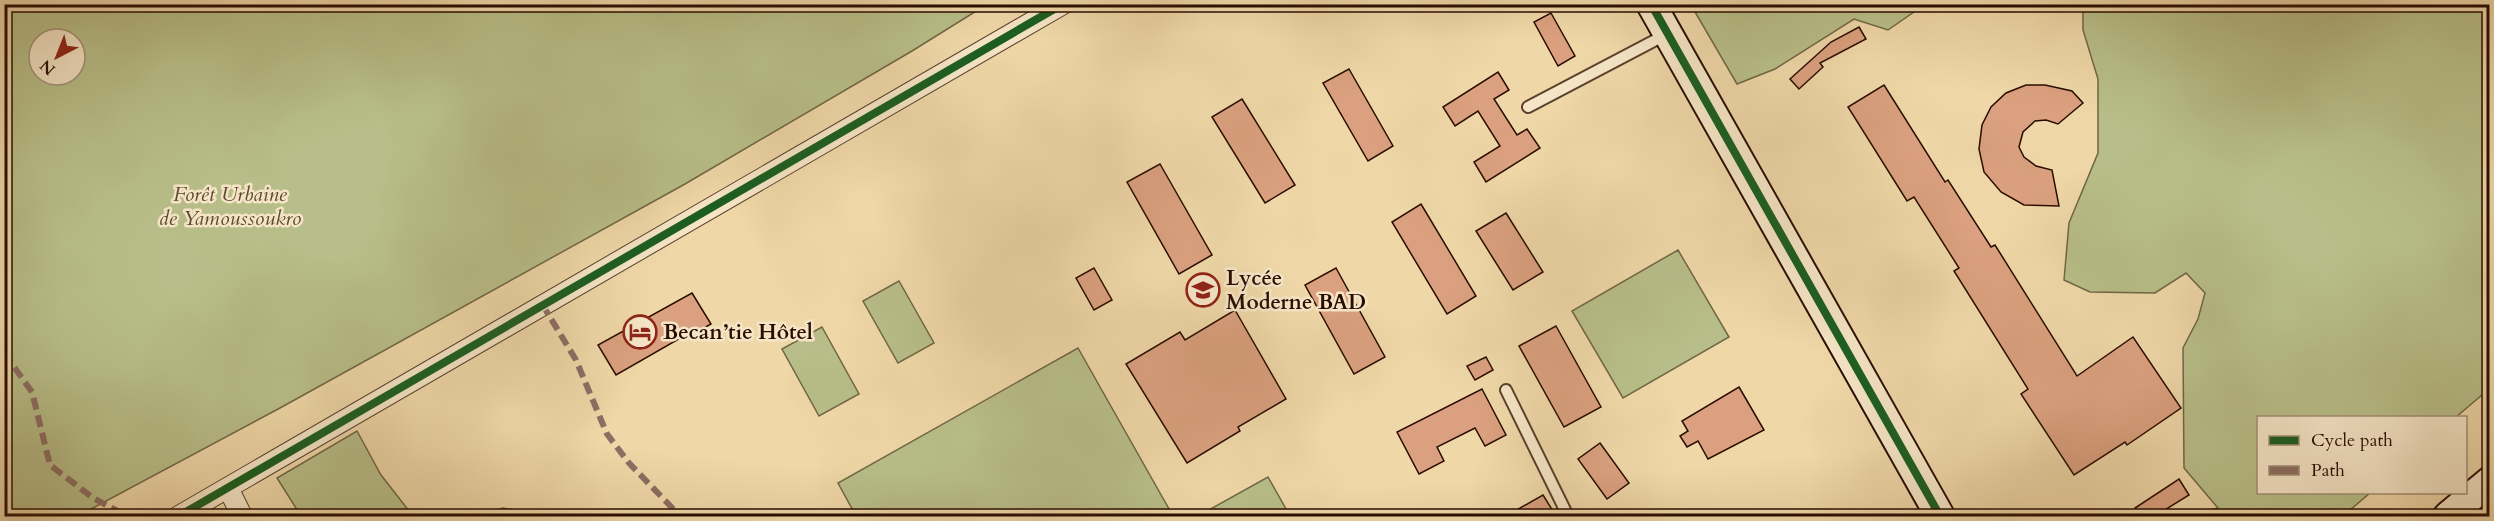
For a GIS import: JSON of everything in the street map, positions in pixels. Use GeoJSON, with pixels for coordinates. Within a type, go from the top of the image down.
{"type":"FeatureCollection","features":[{"type":"Feature","properties":{"kind":"street"},"geometry":{"type":"LineString","coordinates":[[179,516],[1063,4]]}},
{"type":"Feature","properties":{"kind":"street"},"geometry":{"type":"LineString","coordinates":[[1651,4],[1940,516]]}},
{"type":"Feature","properties":{"kind":"street"},"geometry":{"type":"LineString","coordinates":[[2448,516],[2490,481]]}},
{"type":"Feature","properties":{"kind":"street"},"geometry":{"type":"LineString","coordinates":[[228,488],[242,516]]}},
{"type":"Feature","properties":{"kind":"lane"},"geometry":{"type":"LineString","coordinates":[[1528,107],[1667,34]]}},
{"type":"Feature","properties":{"kind":"lane"},"geometry":{"type":"LineString","coordinates":[[1506,390],[1568,516]]}},
{"type":"Feature","properties":{"kind":"green space","name":"Forêt Urbaine de Yamoussoukro"},"geometry":{"type":"Polygon","coordinates":[[[5,4],[986,5],[685,184],[280,408],[78,516],[5,516],[5,4]]]}},
{"type":"Feature","properties":{"kind":"green space"},"geometry":{"type":"Polygon","coordinates":[[[1691,5],[1924,5],[1888,30],[1854,19],[1775,69],[1737,84],[1691,5]]]}},
{"type":"Feature","properties":{"kind":"green space"},"geometry":{"type":"Polygon","coordinates":[[[2083,5],[2489,5],[2489,389],[2457,416],[2257,416],[2257,494],[2369,494],[2343,516],[2188,516],[2218,508],[2184,468],[2183,348],[2198,319],[2205,293],[2186,273],[2155,293],[2090,292],[2064,280],[2069,223],[2098,153],[2098,79],[2083,30],[2083,5]]]}},
{"type":"Feature","properties":{"kind":"green space"},"geometry":{"type":"Polygon","coordinates":[[[1678,250],[1729,337],[1623,398],[1572,311],[1678,250]]]}},
{"type":"Feature","properties":{"kind":"green space"},"geometry":{"type":"Polygon","coordinates":[[[899,281],[934,343],[898,363],[863,301],[899,281]]]}},
{"type":"Feature","properties":{"kind":"green space"},"geometry":{"type":"Polygon","coordinates":[[[822,327],[859,394],[819,416],[782,349],[822,327]]]}},
{"type":"Feature","properties":{"kind":"green space"},"geometry":{"type":"Polygon","coordinates":[[[1078,348],[1169,509],[1155,516],[856,516],[838,483],[1078,348]]]}},
{"type":"Feature","properties":{"kind":"green space"},"geometry":{"type":"Polygon","coordinates":[[[357,431],[381,475],[413,516],[301,516],[277,478],[357,431]]]}},
{"type":"Feature","properties":{"kind":"green space"},"geometry":{"type":"Polygon","coordinates":[[[1268,477],[1290,516],[1198,516],[1268,477]]]}},
{"type":"Feature","properties":{"kind":"green space"},"geometry":{"type":"Polygon","coordinates":[[[503,508],[520,511],[524,516],[475,516],[503,508]]]}},
{"type":"Feature","properties":{"kind":"building"},"geometry":{"type":"Polygon","coordinates":[[[1551,13],[1575,56],[1558,66],[1534,22],[1551,13]]]}},
{"type":"Feature","properties":{"kind":"building"},"geometry":{"type":"Polygon","coordinates":[[[1859,27],[1866,39],[1820,63],[1823,67],[1799,89],[1790,79],[1831,42],[1859,27]]]}},
{"type":"Feature","properties":{"kind":"building"},"geometry":{"type":"Polygon","coordinates":[[[1349,69],[1393,146],[1368,161],[1323,83],[1349,69]]]}},
{"type":"Feature","properties":{"kind":"building"},"geometry":{"type":"Polygon","coordinates":[[[1498,72],[1509,90],[1494,99],[1517,135],[1527,129],[1540,148],[1486,182],[1474,162],[1500,146],[1478,111],[1455,126],[1443,107],[1498,72]]]}},
{"type":"Feature","properties":{"kind":"building"},"geometry":{"type":"Polygon","coordinates":[[[1884,85],[1945,182],[1948,180],[1991,247],[1995,245],[2077,376],[2133,337],[2181,408],[2127,445],[2125,442],[2074,475],[2021,394],[2028,389],[1954,271],[1959,268],[1914,197],[1907,201],[1848,107],[1884,85]]]}},
{"type":"Feature","properties":{"kind":"building"},"geometry":{"type":"Polygon","coordinates":[[[2026,85],[2045,85],[2072,91],[2083,103],[2058,124],[2046,120],[2035,121],[2023,132],[2019,147],[2024,157],[2036,166],[2052,170],[2059,206],[2024,205],[2001,192],[1984,172],[1979,149],[1982,125],[1991,107],[2006,93],[2026,85]]]}},
{"type":"Feature","properties":{"kind":"building"},"geometry":{"type":"Polygon","coordinates":[[[1242,99],[1295,185],[1265,203],[1212,117],[1242,99]]]}},
{"type":"Feature","properties":{"kind":"building"},"geometry":{"type":"Polygon","coordinates":[[[1160,164],[1212,255],[1179,274],[1127,182],[1160,164]]]}},
{"type":"Feature","properties":{"kind":"building"},"geometry":{"type":"Polygon","coordinates":[[[1421,204],[1476,296],[1447,314],[1392,222],[1421,204]]]}},
{"type":"Feature","properties":{"kind":"building"},"geometry":{"type":"Polygon","coordinates":[[[1506,213],[1543,272],[1513,290],[1476,231],[1506,213]]]}},
{"type":"Feature","properties":{"kind":"building"},"geometry":{"type":"Polygon","coordinates":[[[1094,268],[1112,300],[1094,310],[1076,278],[1094,268]]]}},
{"type":"Feature","properties":{"kind":"building"},"geometry":{"type":"Polygon","coordinates":[[[1336,268],[1385,357],[1354,374],[1305,285],[1336,268]]]}},
{"type":"Feature","properties":{"kind":"building"},"geometry":{"type":"Polygon","coordinates":[[[692,293],[711,324],[697,332],[696,329],[616,375],[598,345],[692,293]]]}},
{"type":"Feature","properties":{"kind":"building"},"geometry":{"type":"Polygon","coordinates":[[[1235,310],[1286,399],[1238,427],[1240,431],[1187,463],[1126,364],[1180,332],[1185,340],[1235,310]]]}},
{"type":"Feature","properties":{"kind":"building"},"geometry":{"type":"Polygon","coordinates":[[[1556,326],[1601,407],[1564,427],[1519,346],[1556,326]]]}},
{"type":"Feature","properties":{"kind":"building"},"geometry":{"type":"Polygon","coordinates":[[[1486,357],[1493,370],[1475,380],[1467,366],[1486,357]]]}},
{"type":"Feature","properties":{"kind":"building"},"geometry":{"type":"Polygon","coordinates":[[[1739,387],[1764,430],[1708,459],[1698,441],[1687,447],[1680,436],[1688,431],[1682,421],[1739,387]]]}},
{"type":"Feature","properties":{"kind":"building"},"geometry":{"type":"Polygon","coordinates":[[[1482,389],[1506,435],[1485,446],[1475,428],[1437,447],[1444,461],[1419,474],[1397,432],[1482,389]]]}},
{"type":"Feature","properties":{"kind":"building"},"geometry":{"type":"Polygon","coordinates":[[[1600,443],[1629,483],[1607,499],[1578,459],[1600,443]]]}},
{"type":"Feature","properties":{"kind":"building"},"geometry":{"type":"Polygon","coordinates":[[[2179,479],[2189,495],[2155,516],[2141,516],[2135,508],[2179,479]]]}},
{"type":"Feature","properties":{"kind":"building"},"geometry":{"type":"Polygon","coordinates":[[[1543,495],[1556,516],[1506,516],[1543,495]]]}},
{"type":"Feature","properties":{"kind":"marked path"},"geometry":{"type":"LineString","coordinates":[[542,304],[576,360],[607,434],[629,463],[680,516]]}},
{"type":"Feature","properties":{"kind":"marked path"},"geometry":{"type":"LineString","coordinates":[[4,353],[32,392],[50,465],[93,498],[127,516]]}},
{"type":"Feature","properties":{"kind":"cycle path"},"geometry":{"type":"LineString","coordinates":[[179,516],[1063,4]]}},
{"type":"Feature","properties":{"kind":"cycle path"},"geometry":{"type":"LineString","coordinates":[[1651,4],[1940,516]]}},
{"type":"Feature","properties":{"kind":"place","name":"Lycée Moderne BAD"},"geometry":{"type":"Point","coordinates":[1203,290]}},
{"type":"Feature","properties":{"kind":"place","name":"Becan’tie Hôtel"},"geometry":{"type":"Point","coordinates":[640,332]}}]}
